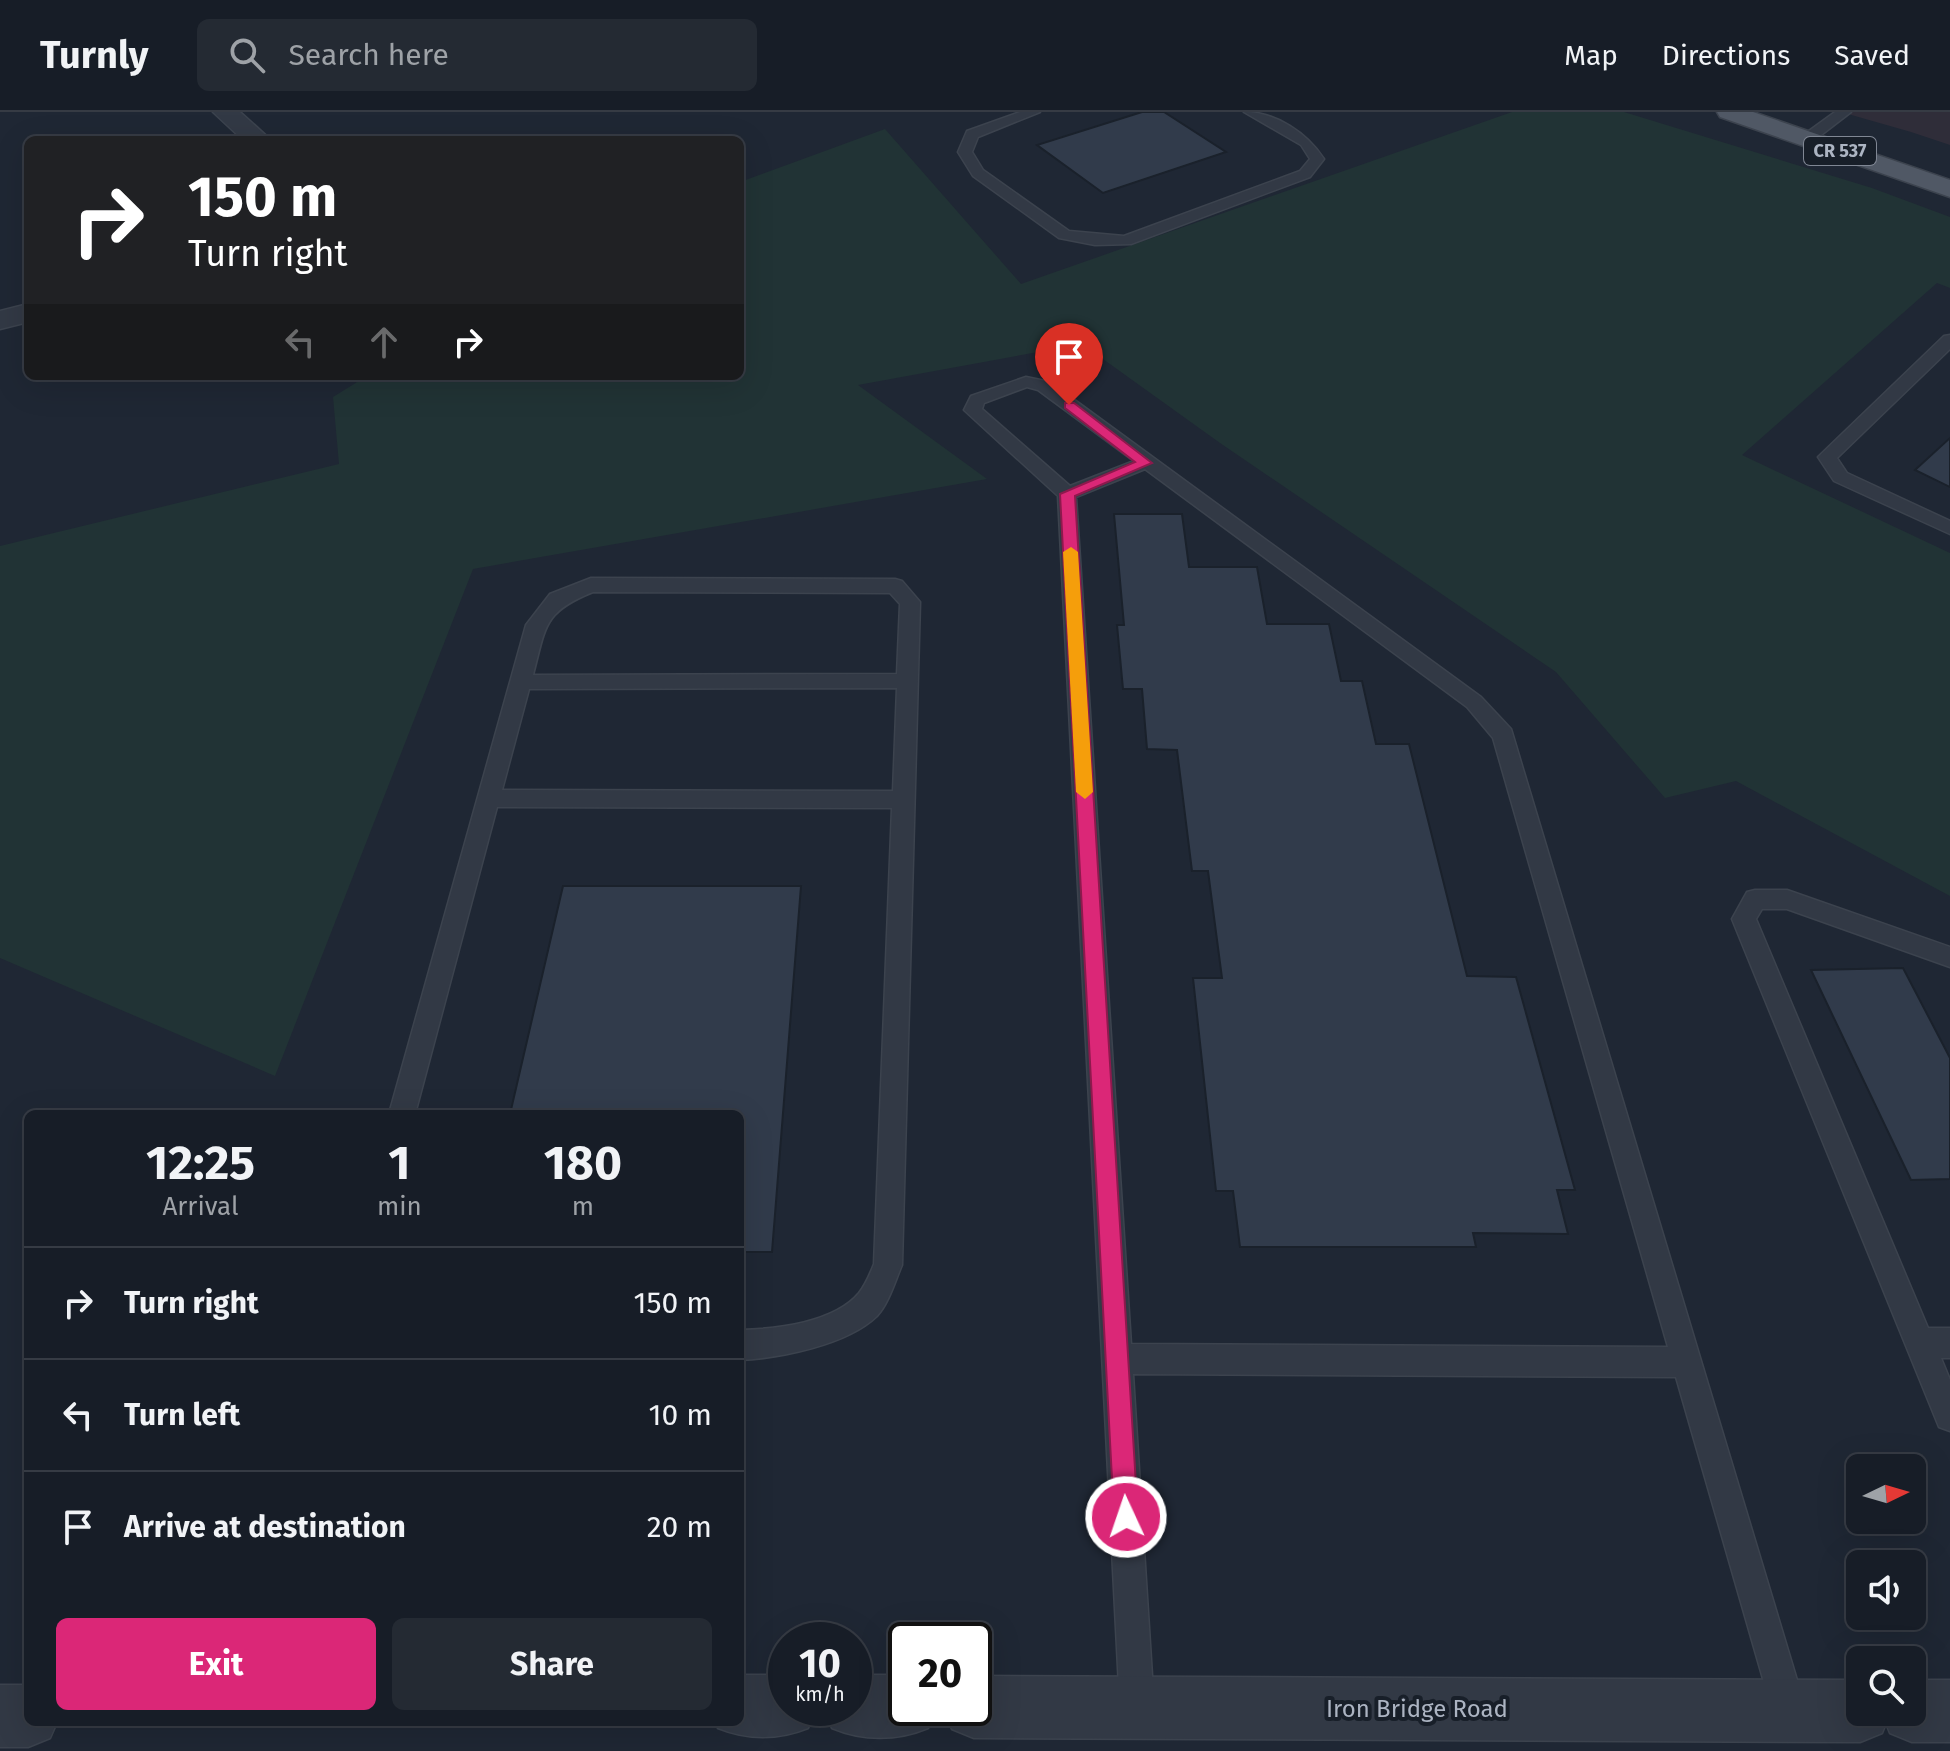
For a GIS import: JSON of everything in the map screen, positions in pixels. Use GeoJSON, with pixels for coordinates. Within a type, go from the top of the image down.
{"type":"FeatureCollection","features":[{"type":"Feature","properties":{"kind":"main road","name":"CR 537"},"geometry":{"type":"LineString","coordinates":[[1729,112],[1950,189]]}},
{"type":"Feature","properties":{"kind":"street"},"geometry":{"type":"LineString","coordinates":[[229,113],[254,136]]}},
{"type":"Feature","properties":{"kind":"street"},"geometry":{"type":"LineString","coordinates":[[0,320],[24,314]]}},
{"type":"Feature","properties":{"kind":"street"},"geometry":{"type":"LineString","coordinates":[[744,1706],[768,1706]]}},
{"type":"Feature","properties":{"kind":"street","name":"Iron Bridge Road"},"geometry":{"type":"LineString","coordinates":[[992,1707],[1846,1711]]}},
{"type":"Feature","properties":{"kind":"street"},"geometry":{"type":"LineString","coordinates":[[1926,1711],[1950,1711]]}},
{"type":"Feature","properties":{"kind":"street"},"geometry":{"type":"LineString","coordinates":[[0,1716],[24,1716]]}},
{"type":"Feature","properties":{"kind":"lane"},"geometry":{"type":"LineString","coordinates":[[1033,112],[972,134],[965,152],[978,173],[1064,235],[1126,241],[1305,174],[1317,159],[1306,142],[1251,112]]}},
{"type":"Feature","properties":{"kind":"lane"},"geometry":{"type":"LineString","coordinates":[[1807,139],[1844,112]]}},
{"type":"Feature","properties":{"kind":"lane"},"geometry":{"type":"LineString","coordinates":[[1950,340],[1827,457],[1840,477],[1950,528]]}},
{"type":"Feature","properties":{"kind":"lane"},"geometry":{"type":"LineString","coordinates":[[1137,1707],[1067,494],[973,410],[977,400],[1026,382],[1044,386],[1474,702],[1503,735],[1789,1710]]}},
{"type":"Feature","properties":{"kind":"lane"},"geometry":{"type":"LineString","coordinates":[[1067,494],[1145,463]]}},
{"type":"Feature","properties":{"kind":"lane"},"geometry":{"type":"LineString","coordinates":[[403,1110],[536,625],[557,599],[591,585],[895,586],[910,602],[888,1265],[866,1307],[818,1331],[764,1345],[744,1345]]}},
{"type":"Feature","properties":{"kind":"lane"},"geometry":{"type":"LineString","coordinates":[[521,682],[907,681]]}},
{"type":"Feature","properties":{"kind":"lane"},"geometry":{"type":"LineString","coordinates":[[489,798],[903,800]]}},
{"type":"Feature","properties":{"kind":"lane"},"geometry":{"type":"LineString","coordinates":[[1950,957],[1787,900],[1755,899],[1744,919],[1950,1416]]}},
{"type":"Feature","properties":{"kind":"lane"},"geometry":{"type":"LineString","coordinates":[[1920,1343],[1950,1343]]}},
{"type":"Feature","properties":{"kind":"lane"},"geometry":{"type":"LineString","coordinates":[[1117,1359],[1685,1362]]}},
{"type":"Feature","properties":{"kind":"shaded area"},"geometry":{"type":"Polygon","coordinates":[[[1512,112],[1624,112],[1872,188],[1950,217],[1950,288],[1937,283],[1742,455],[1950,553],[1950,896],[1736,781],[1665,798],[1556,672],[1220,443],[1082,344],[858,385],[987,479],[473,569],[275,1076],[0,958],[0,546],[339,464],[333,397],[361,380],[744,380],[744,181],[885,129],[1021,284],[1512,112]]]}},
{"type":"Feature","properties":{"kind":"shaded area"},"geometry":{"type":"Polygon","coordinates":[[[1841,112],[1950,112],[1950,145],[1911,132],[1841,112]]]}},
{"type":"Feature","properties":{"kind":"building"},"geometry":{"type":"Polygon","coordinates":[[[1142,112],[1164,112],[1226,152],[1103,193],[1037,145],[1142,112]]]}},
{"type":"Feature","properties":{"kind":"building"},"geometry":{"type":"Polygon","coordinates":[[[1950,438],[1950,487],[1915,470],[1950,438]]]}},
{"type":"Feature","properties":{"kind":"building"},"geometry":{"type":"Polygon","coordinates":[[[1114,514],[1182,514],[1189,567],[1257,567],[1267,624],[1329,624],[1341,681],[1362,681],[1376,744],[1409,744],[1467,976],[1516,977],[1575,1190],[1557,1190],[1568,1234],[1473,1233],[1476,1247],[1240,1247],[1233,1191],[1216,1191],[1193,978],[1222,978],[1208,871],[1192,871],[1177,750],[1147,749],[1142,689],[1123,689],[1117,625],[1124,625],[1114,514]]]}},
{"type":"Feature","properties":{"kind":"building"},"geometry":{"type":"Polygon","coordinates":[[[563,886],[801,886],[772,1252],[744,1252],[744,1110],[511,1110],[563,886]]]}},
{"type":"Feature","properties":{"kind":"building"},"geometry":{"type":"Polygon","coordinates":[[[1903,968],[1950,1058],[1950,1179],[1911,1180],[1811,970],[1903,968]]]}},
{"type":"Feature","properties":{"kind":"slow traffic"},"geometry":{"type":"LineString","coordinates":[[1071,552],[1085,792]]}},
{"type":"Feature","properties":{"kind":"route"},"geometry":{"type":"LineString","coordinates":[[1069,405],[1145,463],[1067,494],[1126,1517]]}}]}
